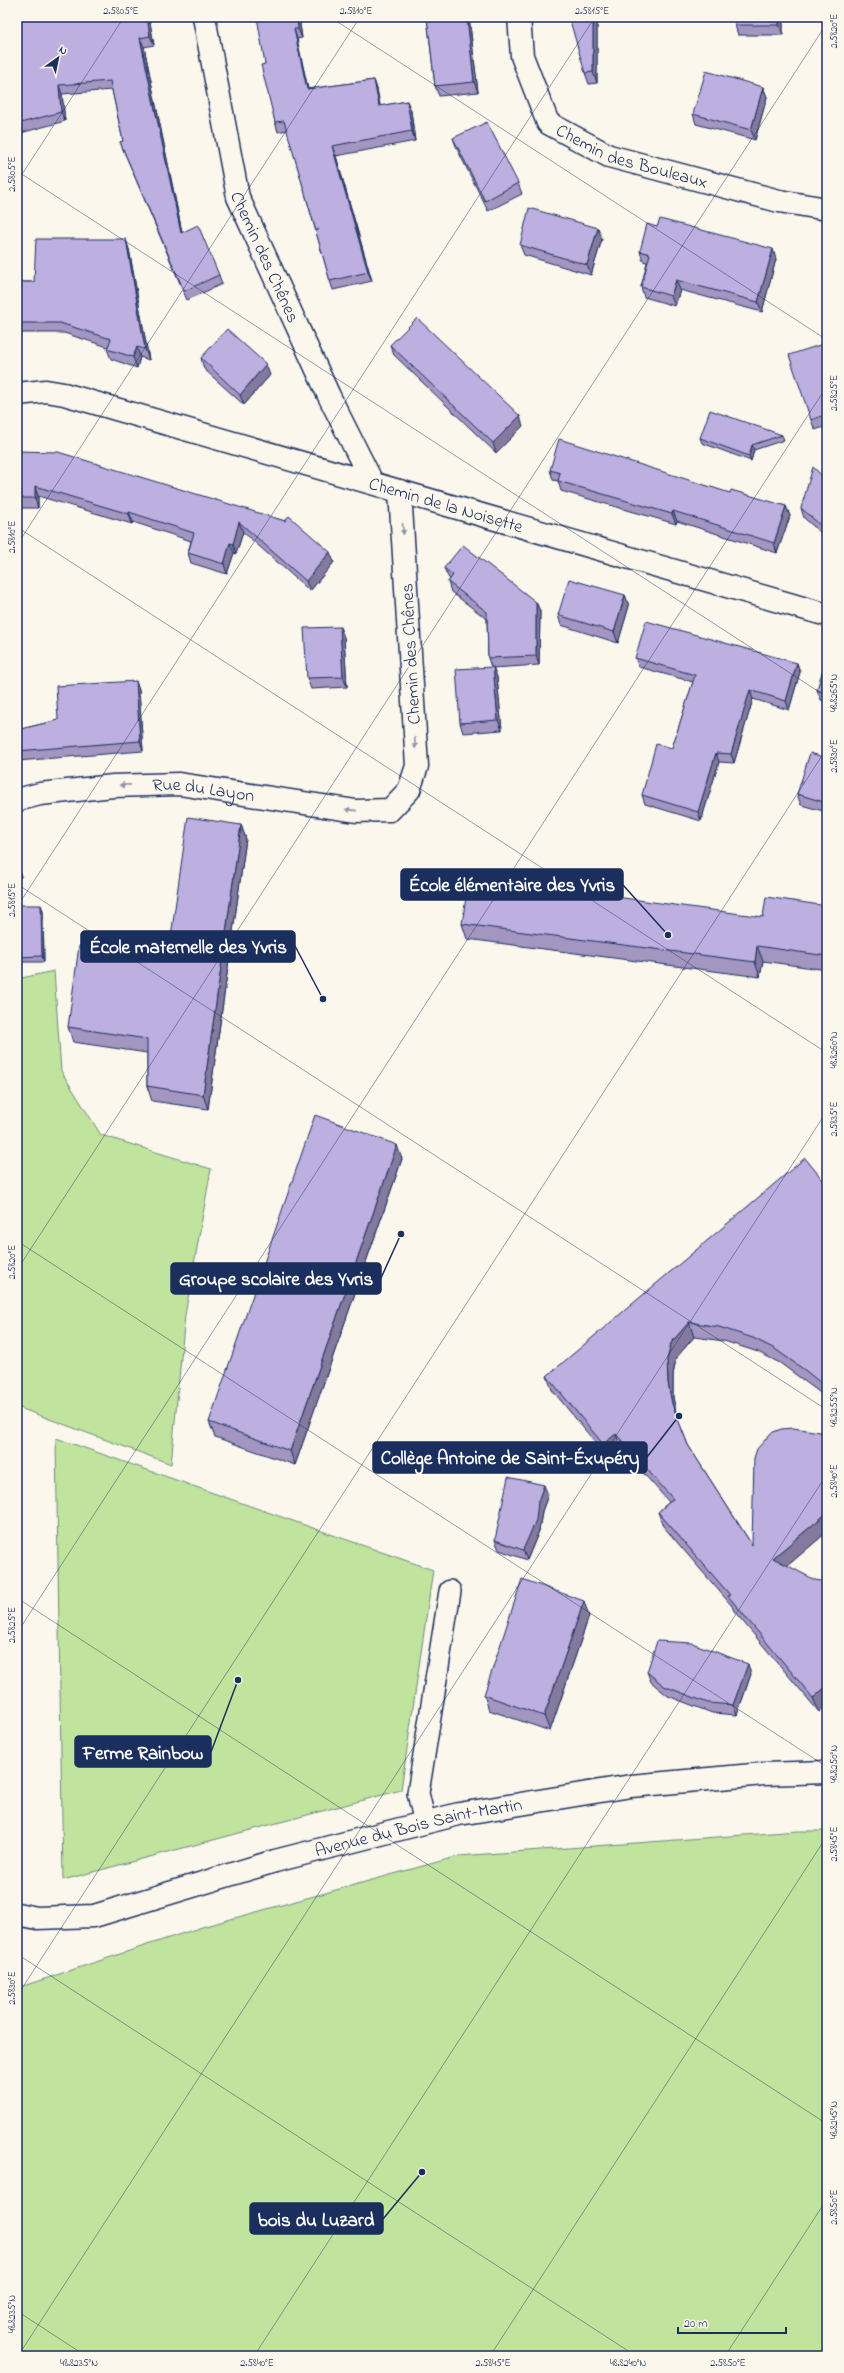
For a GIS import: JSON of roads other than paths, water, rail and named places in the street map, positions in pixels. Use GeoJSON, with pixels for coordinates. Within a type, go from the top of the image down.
{"type":"FeatureCollection","features":[{"type":"Feature","properties":{"kind":"street","name":"Chemin des Chênes"},"geometry":{"type":"LineString","coordinates":[[204,17],[238,197],[328,396],[372,482]]}},
{"type":"Feature","properties":{"kind":"street","name":"Chemin des Bouleaux"},"geometry":{"type":"LineString","coordinates":[[519,17],[522,56],[548,123],[609,156],[779,200],[827,209]]}},
{"type":"Feature","properties":{"kind":"street","name":"Chemin de la Noisette"},"geometry":{"type":"LineString","coordinates":[[17,394],[46,391],[64,394],[827,615]]}},
{"type":"Feature","properties":{"kind":"street","name":"Chemin des Chênes"},"geometry":{"type":"LineString","coordinates":[[390,810],[409,790],[417,766],[400,491]]}},
{"type":"Feature","properties":{"kind":"street","name":"Rue du Layon"},"geometry":{"type":"LineString","coordinates":[[17,800],[40,794],[113,786],[179,784],[356,811],[390,810]]}},
{"type":"Feature","properties":{"kind":"street","name":"Avenue du Bois Saint-Martin"},"geometry":{"type":"LineString","coordinates":[[17,1914],[37,1918],[94,1916],[275,1861],[459,1814],[631,1786],[764,1774],[827,1772]]}},
{"type":"Feature","properties":{"kind":"lane"},"geometry":{"type":"LineString","coordinates":[[425,1823],[418,1793],[450,1591]]}},
{"type":"Feature","properties":{"kind":"place","name":"École élémentaire des Yvris"},"geometry":{"type":"Point","coordinates":[668,935]}},
{"type":"Feature","properties":{"kind":"place","name":"École maternelle des Yvris"},"geometry":{"type":"Point","coordinates":[323,999]}},
{"type":"Feature","properties":{"kind":"place","name":"Groupe scolaire des Yvris"},"geometry":{"type":"Point","coordinates":[401,1234]}},
{"type":"Feature","properties":{"kind":"place","name":"Collège Antoine de Saint-Éxupéry"},"geometry":{"type":"Point","coordinates":[679,1416]}},
{"type":"Feature","properties":{"kind":"place","name":"Ferme Rainbow"},"geometry":{"type":"Point","coordinates":[238,1680]}},
{"type":"Feature","properties":{"kind":"place","name":"bois du Luzard"},"geometry":{"type":"Point","coordinates":[422,2172]}}]}
